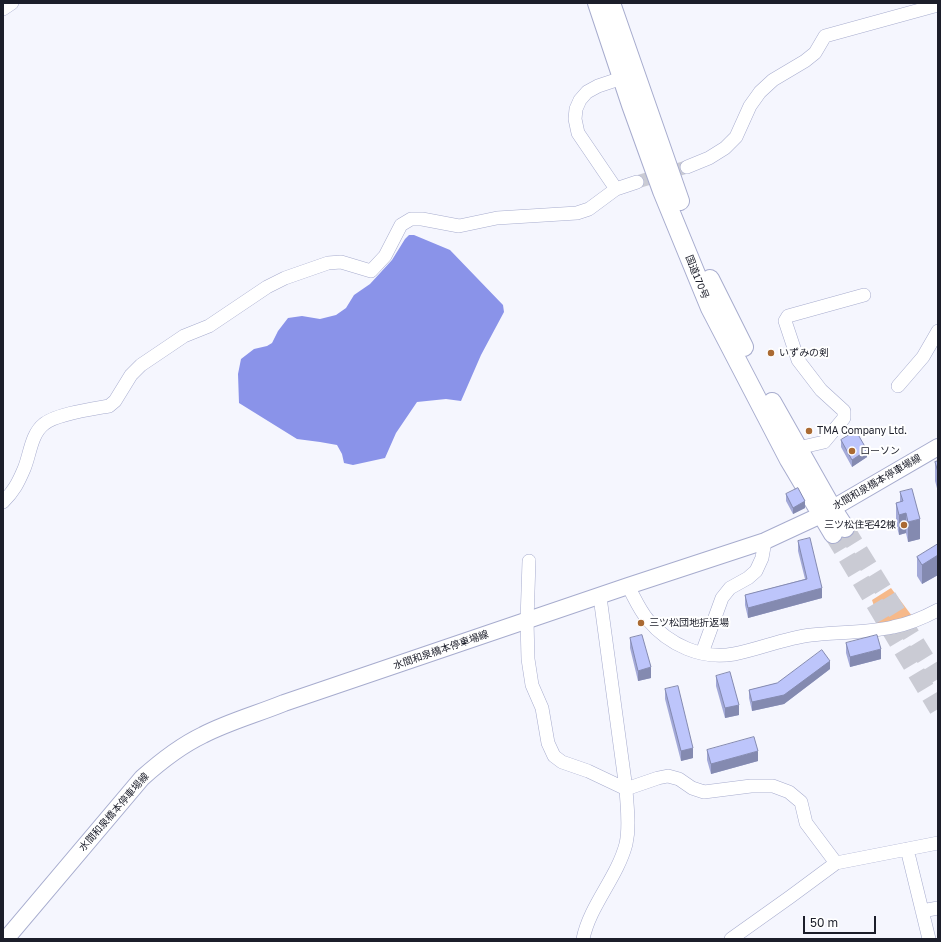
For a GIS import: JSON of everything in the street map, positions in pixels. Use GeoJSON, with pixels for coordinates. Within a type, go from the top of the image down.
{"type":"FeatureCollection","features":[{"type":"Feature","properties":{"kind":"highway","name":"国道170号"},"geometry":{"type":"LineString","coordinates":[[597,3],[662,191],[710,308],[789,460],[827,511],[839,531]]}},
{"type":"Feature","properties":{"kind":"highway","name":"国道170号"},"geometry":{"type":"LineString","coordinates":[[611,3],[675,188],[714,289],[798,448],[827,511]]}},
{"type":"Feature","properties":{"kind":"main road","name":"水間和泉橋本停車場線"},"geometry":{"type":"LineString","coordinates":[[6,939],[142,778],[157,764],[203,735],[228,723],[600,597],[628,586],[765,541],[827,511],[938,447]]}},
{"type":"Feature","properties":{"kind":"street"},"geometry":{"type":"LineString","coordinates":[[3,9],[12,3]]}},
{"type":"Feature","properties":{"kind":"street"},"geometry":{"type":"LineString","coordinates":[[687,167],[709,158],[725,148],[736,137],[750,106],[760,92],[773,80],[799,65],[815,53],[825,36],[938,5]]}},
{"type":"Feature","properties":{"kind":"street"},"geometry":{"type":"LineString","coordinates":[[616,189],[578,133],[575,119],[576,109],[580,100],[588,92],[598,86],[622,78]]}},
{"type":"Feature","properties":{"kind":"street"},"geometry":{"type":"LineString","coordinates":[[3,502],[13,492],[24,468],[35,436],[43,424],[54,418],[109,406],[115,401],[131,375],[141,365],[184,336],[209,326],[267,287],[285,278],[328,263],[341,262],[371,271],[385,256],[401,225],[411,219],[422,218],[459,226],[497,218],[577,213],[590,208],[616,189],[637,182]]}},
{"type":"Feature","properties":{"kind":"street"},"geometry":{"type":"LineString","coordinates":[[798,448],[824,442],[844,418],[844,411],[821,390],[798,360],[785,321],[788,316],[864,295]]}},
{"type":"Feature","properties":{"kind":"street"},"geometry":{"type":"LineString","coordinates":[[898,386],[923,357],[938,332]]}},
{"type":"Feature","properties":{"kind":"street"},"geometry":{"type":"LineString","coordinates":[[702,653],[722,598],[730,588],[748,578],[756,571],[762,558],[765,541]]}},
{"type":"Feature","properties":{"kind":"street"},"geometry":{"type":"LineString","coordinates":[[529,561],[527,621],[528,659],[532,685],[542,708],[548,744],[554,756],[562,762],[588,771],[626,789],[668,776],[679,779],[692,788],[704,792],[751,786],[773,786],[789,792],[801,802],[806,823],[836,863]]}},
{"type":"Feature","properties":{"kind":"street"},"geometry":{"type":"LineString","coordinates":[[628,586],[647,620],[664,636],[689,650],[715,656],[734,654],[808,636],[835,632],[865,632],[892,628],[917,621],[938,610]]}},
{"type":"Feature","properties":{"kind":"street"},"geometry":{"type":"LineString","coordinates":[[582,939],[585,929],[619,862],[626,844],[628,819],[626,789],[600,597]]}},
{"type":"Feature","properties":{"kind":"street"},"geometry":{"type":"LineString","coordinates":[[731,939],[836,863],[938,843]]}},
{"type":"Feature","properties":{"kind":"street"},"geometry":{"type":"LineString","coordinates":[[908,849],[929,939]]}},
{"type":"Feature","properties":{"kind":"street"},"geometry":{"type":"LineString","coordinates":[[922,911],[938,908]]}},
{"type":"Feature","properties":{"kind":"shaded area"},"geometry":{"type":"Polygon","coordinates":[[[891,588],[912,616],[890,622],[876,623],[876,612],[872,600],[891,588]]]}},
{"type":"Feature","properties":{"kind":"water"},"geometry":{"type":"Polygon","coordinates":[[[409,235],[414,235],[450,250],[503,305],[504,312],[481,355],[461,401],[446,399],[417,402],[396,433],[385,458],[353,465],[344,463],[342,454],[337,445],[297,439],[239,403],[238,374],[241,359],[254,349],[267,346],[272,343],[278,331],[288,318],[302,316],[320,319],[336,315],[346,308],[354,295],[370,284],[392,260],[409,235]]]}},
{"type":"Feature","properties":{"kind":"building"},"geometry":{"type":"Polygon","coordinates":[[[856,431],[867,450],[852,460],[841,440],[856,431]]]}},
{"type":"Feature","properties":{"kind":"building"},"geometry":{"type":"Polygon","coordinates":[[[938,461],[938,472],[935,462],[938,461]]]}},
{"type":"Feature","properties":{"kind":"building"},"geometry":{"type":"Polygon","coordinates":[[[798,488],[805,501],[793,508],[786,494],[798,488]]]}},
{"type":"Feature","properties":{"kind":"building"},"geometry":{"type":"Polygon","coordinates":[[[912,489],[920,519],[908,522],[906,513],[899,515],[896,503],[903,501],[900,492],[912,489]]]}},
{"type":"Feature","properties":{"kind":"building"},"geometry":{"type":"Polygon","coordinates":[[[810,538],[822,588],[748,608],[745,595],[807,579],[798,541],[810,538]]]}},
{"type":"Feature","properties":{"kind":"building"},"geometry":{"type":"Polygon","coordinates":[[[938,544],[938,555],[922,565],[917,557],[938,544]]]}},
{"type":"Feature","properties":{"kind":"building"},"geometry":{"type":"Polygon","coordinates":[[[642,635],[651,667],[638,671],[630,638],[642,635]]]}},
{"type":"Feature","properties":{"kind":"building"},"geometry":{"type":"Polygon","coordinates":[[[877,635],[881,649],[850,657],[846,643],[877,635]]]}},
{"type":"Feature","properties":{"kind":"building"},"geometry":{"type":"Polygon","coordinates":[[[822,650],[830,661],[784,695],[752,702],[749,690],[777,683],[822,650]]]}},
{"type":"Feature","properties":{"kind":"building"},"geometry":{"type":"Polygon","coordinates":[[[730,672],[739,705],[725,708],[716,676],[730,672]]]}},
{"type":"Feature","properties":{"kind":"building"},"geometry":{"type":"Polygon","coordinates":[[[678,686],[693,748],[681,751],[665,689],[678,686]]]}},
{"type":"Feature","properties":{"kind":"building"},"geometry":{"type":"Polygon","coordinates":[[[754,737],[758,751],[711,764],[707,750],[754,737]]]}},
{"type":"Feature","properties":{"kind":"tunnel"},"geometry":{"type":"LineString","coordinates":[[637,182],[687,167]]}},
{"type":"Feature","properties":{"kind":"tunnel"},"geometry":{"type":"LineString","coordinates":[[845,528],[938,679]]}},
{"type":"Feature","properties":{"kind":"tunnel"},"geometry":{"type":"LineString","coordinates":[[833,534],[938,709]]}},
{"type":"Feature","properties":{"kind":"place","name":"いずみの剣"},"geometry":{"type":"Point","coordinates":[771,353]}},
{"type":"Feature","properties":{"kind":"place","name":"TMA Company Ltd."},"geometry":{"type":"Point","coordinates":[809,431]}},
{"type":"Feature","properties":{"kind":"place","name":"ローソン"},"geometry":{"type":"Point","coordinates":[852,451]}},
{"type":"Feature","properties":{"kind":"place","name":"三ツ松住宅42棟"},"geometry":{"type":"Point","coordinates":[904,525]}},
{"type":"Feature","properties":{"kind":"place","name":"三ツ松団地折返場"},"geometry":{"type":"Point","coordinates":[641,623]}}]}
